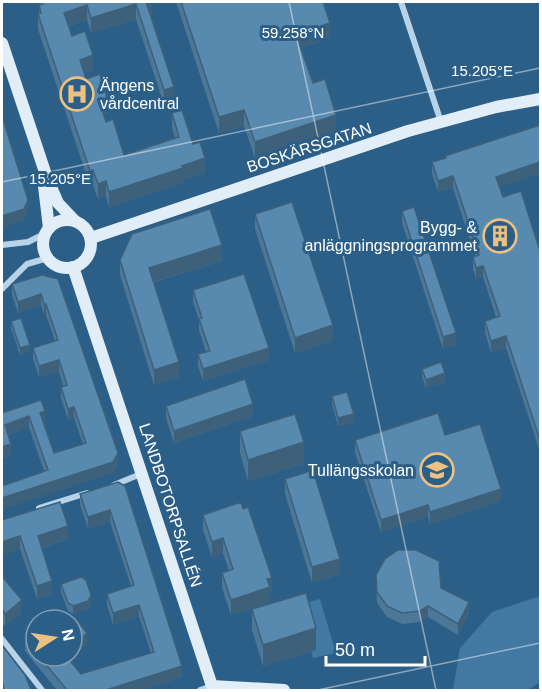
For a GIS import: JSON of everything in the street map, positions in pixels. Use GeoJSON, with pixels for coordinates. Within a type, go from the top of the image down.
{"type":"FeatureCollection","features":[{"type":"Feature","properties":{"kind":"street"},"geometry":{"type":"LineString","coordinates":[[401,2],[441,122]]}},
{"type":"Feature","properties":{"kind":"street"},"geometry":{"type":"LineString","coordinates":[[2,43],[41,162],[58,203],[82,225],[91,238],[88,256],[74,267],[64,268],[55,265],[48,258],[43,245],[47,231],[41,162]]}},
{"type":"Feature","properties":{"kind":"street","name":"BOSKÄRSGATAN"},"geometry":{"type":"LineString","coordinates":[[91,238],[223,192],[441,122],[496,107],[540,99]]}},
{"type":"Feature","properties":{"kind":"street"},"geometry":{"type":"LineString","coordinates":[[2,245],[28,242],[61,221],[75,221]]}},
{"type":"Feature","properties":{"kind":"street"},"geometry":{"type":"LineString","coordinates":[[2,289],[27,264],[48,258]]}},
{"type":"Feature","properties":{"kind":"street","name":"LANDBOTORPSALLÉN"},"geometry":{"type":"LineString","coordinates":[[74,267],[143,473],[206,688],[284,690]]}},
{"type":"Feature","properties":{"kind":"street"},"geometry":{"type":"LineString","coordinates":[[108,487],[143,473]]}},
{"type":"Feature","properties":{"kind":"street"},"geometry":{"type":"LineString","coordinates":[[32,511],[98,490]]}},
{"type":"Feature","properties":{"kind":"street"},"geometry":{"type":"LineString","coordinates":[[2,639],[42,690]]}},
{"type":"Feature","properties":{"kind":"shaded area"},"geometry":{"type":"Polygon","coordinates":[[[540,596],[540,682],[528,690],[453,690],[460,648],[492,612],[540,596]]]}},
{"type":"Feature","properties":{"kind":"shaded area"},"geometry":{"type":"Polygon","coordinates":[[[320,599],[336,653],[313,658],[298,605],[320,599]]]}},
{"type":"Feature","properties":{"kind":"building"},"geometry":{"type":"Polygon","coordinates":[[[42,2],[146,2],[174,87],[164,90],[136,4],[91,18],[87,5],[64,13],[72,36],[85,31],[93,55],[80,60],[86,79],[100,74],[107,98],[99,101],[106,122],[113,119],[124,155],[179,137],[172,113],[182,110],[193,144],[200,142],[205,158],[182,166],[183,168],[109,192],[106,181],[98,184],[93,170],[90,171],[38,14],[41,13],[39,5],[43,4],[42,2]]]}},
{"type":"Feature","properties":{"kind":"building"},"geometry":{"type":"Polygon","coordinates":[[[181,2],[323,2],[330,23],[296,35],[313,83],[325,79],[336,115],[255,142],[244,110],[219,117],[181,2]]]}},
{"type":"Feature","properties":{"kind":"building"},"geometry":{"type":"Polygon","coordinates":[[[2,116],[28,200],[24,209],[2,216],[2,116]]]}},
{"type":"Feature","properties":{"kind":"building","name":"Bygg- & anläggningsprogrammet"},"geometry":{"type":"Polygon","coordinates":[[[540,125],[540,162],[496,177],[503,197],[521,191],[540,251],[540,440],[506,336],[491,341],[485,321],[500,316],[483,266],[476,268],[473,257],[479,255],[453,176],[438,181],[432,162],[540,125]]]}},
{"type":"Feature","properties":{"kind":"building"},"geometry":{"type":"Polygon","coordinates":[[[292,202],[333,325],[295,338],[255,214],[292,202]]]}},
{"type":"Feature","properties":{"kind":"building"},"geometry":{"type":"Polygon","coordinates":[[[414,207],[456,333],[443,337],[402,211],[414,207]]]}},
{"type":"Feature","properties":{"kind":"building"},"geometry":{"type":"Polygon","coordinates":[[[210,209],[222,245],[149,268],[179,362],[154,370],[120,260],[132,234],[210,209]]]}},
{"type":"Feature","properties":{"kind":"building"},"geometry":{"type":"Polygon","coordinates":[[[244,274],[269,348],[203,369],[198,354],[210,351],[199,319],[202,318],[193,290],[244,274]]]}},
{"type":"Feature","properties":{"kind":"building"},"geometry":{"type":"Polygon","coordinates":[[[42,275],[58,279],[118,453],[113,462],[2,498],[2,486],[48,470],[29,416],[5,425],[11,444],[2,447],[2,413],[41,400],[45,411],[40,413],[54,453],[86,443],[74,407],[68,409],[61,387],[67,385],[59,360],[39,366],[33,348],[58,340],[46,304],[41,294],[18,302],[12,284],[42,275]]]}},
{"type":"Feature","properties":{"kind":"building"},"geometry":{"type":"Polygon","coordinates":[[[21,318],[30,345],[20,348],[11,321],[21,318]]]}},
{"type":"Feature","properties":{"kind":"building"},"geometry":{"type":"Polygon","coordinates":[[[441,362],[445,373],[426,380],[422,369],[441,362]]]}},
{"type":"Feature","properties":{"kind":"building"},"geometry":{"type":"Polygon","coordinates":[[[245,379],[253,404],[174,431],[166,406],[245,379]]]}},
{"type":"Feature","properties":{"kind":"building"},"geometry":{"type":"Polygon","coordinates":[[[347,392],[354,414],[338,418],[332,396],[347,392]]]}},
{"type":"Feature","properties":{"kind":"building"},"geometry":{"type":"Polygon","coordinates":[[[438,413],[445,435],[480,424],[501,489],[430,512],[428,505],[381,520],[355,440],[438,413]]]}},
{"type":"Feature","properties":{"kind":"building"},"geometry":{"type":"Polygon","coordinates":[[[295,414],[304,442],[248,460],[240,431],[295,414]]]}},
{"type":"Feature","properties":{"kind":"building"},"geometry":{"type":"Polygon","coordinates":[[[313,470],[340,559],[312,567],[285,479],[313,470]]]}},
{"type":"Feature","properties":{"kind":"building"},"geometry":{"type":"Polygon","coordinates":[[[118,482],[125,486],[182,666],[106,690],[67,690],[49,668],[76,668],[81,674],[154,652],[139,605],[113,613],[107,594],[134,585],[110,510],[88,517],[80,494],[118,482]]]}},
{"type":"Feature","properties":{"kind":"building"},"geometry":{"type":"Polygon","coordinates":[[[60,502],[68,526],[38,536],[52,581],[37,586],[20,536],[2,542],[2,520],[60,502]]]}},
{"type":"Feature","properties":{"kind":"building"},"geometry":{"type":"Polygon","coordinates":[[[241,502],[243,509],[248,507],[272,578],[267,579],[270,587],[231,600],[222,573],[233,569],[223,538],[212,542],[203,515],[241,502]]]}},
{"type":"Feature","properties":{"kind":"building"},"geometry":{"type":"Polygon","coordinates":[[[398,550],[416,550],[439,561],[441,588],[469,602],[458,624],[428,606],[420,611],[402,613],[387,606],[377,592],[376,575],[385,559],[398,550]]]}},
{"type":"Feature","properties":{"kind":"building"},"geometry":{"type":"Polygon","coordinates":[[[2,571],[4,579],[22,600],[5,614],[2,609],[2,571]]]}},
{"type":"Feature","properties":{"kind":"building"},"geometry":{"type":"Polygon","coordinates":[[[81,577],[86,580],[91,595],[88,601],[73,606],[68,603],[61,584],[81,577]]]}},
{"type":"Feature","properties":{"kind":"building"},"geometry":{"type":"Polygon","coordinates":[[[306,593],[316,628],[263,645],[252,609],[306,593]]]}},
{"type":"Feature","properties":{"kind":"building"},"geometry":{"type":"Polygon","coordinates":[[[2,645],[25,675],[31,690],[4,690],[2,645]]]}},
{"type":"Feature","properties":{"kind":"place","name":"Ängens vårdcentral"},"geometry":{"type":"Point","coordinates":[77,94]}},
{"type":"Feature","properties":{"kind":"place","name":"Bygg- & anläggningsprogrammet"},"geometry":{"type":"Point","coordinates":[500,236]}},
{"type":"Feature","properties":{"kind":"place","name":"Tullängsskolan"},"geometry":{"type":"Point","coordinates":[437,470]}}]}
